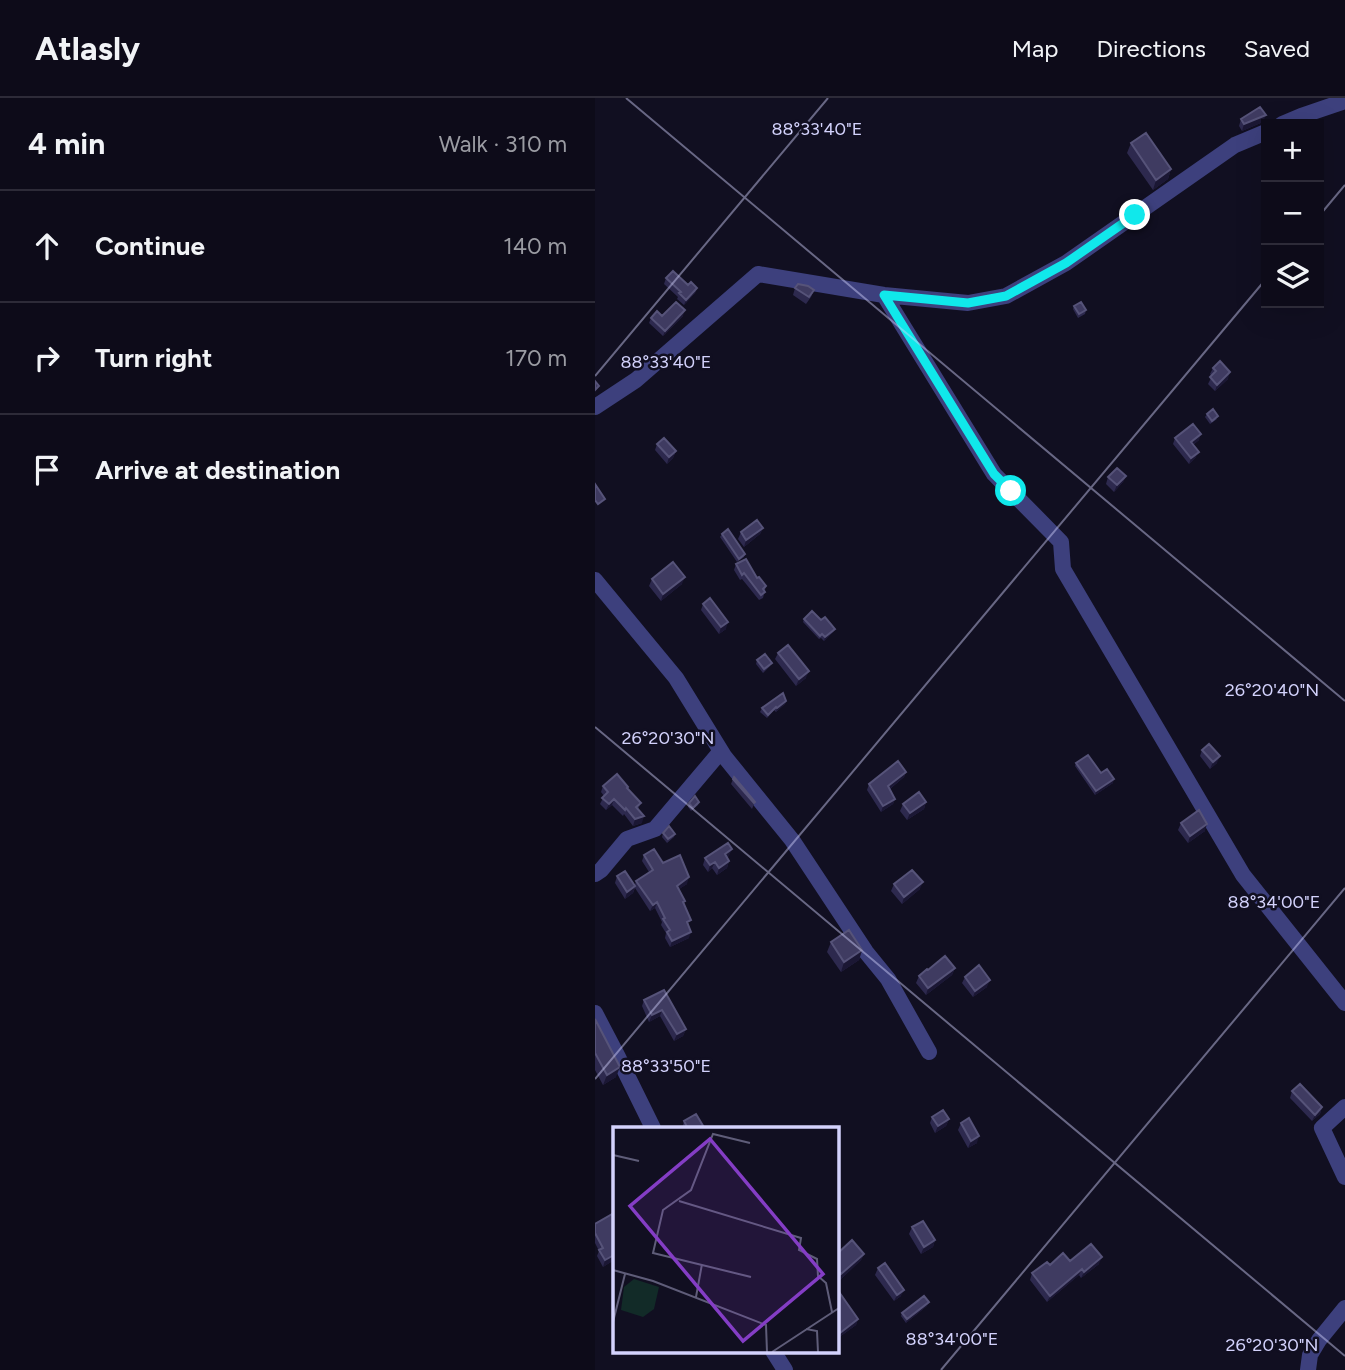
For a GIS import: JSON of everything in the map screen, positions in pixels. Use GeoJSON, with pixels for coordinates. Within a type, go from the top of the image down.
{"type":"FeatureCollection","features":[{"type":"Feature","properties":{"kind":"street"},"geometry":{"type":"LineString","coordinates":[[1294,119],[1345,101]]}},
{"type":"Feature","properties":{"kind":"street"},"geometry":{"type":"LineString","coordinates":[[595,407],[636,380],[758,274],[884,295],[968,303],[1006,296],[1066,263],[1235,145],[1261,134]]}},
{"type":"Feature","properties":{"kind":"street"},"geometry":{"type":"LineString","coordinates":[[884,295],[994,474],[1061,542],[1062,569],[1244,875],[1345,1003]]}},
{"type":"Feature","properties":{"kind":"street"},"geometry":{"type":"LineString","coordinates":[[595,580],[676,678],[721,751],[792,840],[866,952],[888,979],[929,1052]]}},
{"type":"Feature","properties":{"kind":"street"},"geometry":{"type":"LineString","coordinates":[[595,874],[627,839],[655,829],[721,751]]}},
{"type":"Feature","properties":{"kind":"street"},"geometry":{"type":"LineString","coordinates":[[595,1013],[652,1127]]}},
{"type":"Feature","properties":{"kind":"street"},"geometry":{"type":"LineString","coordinates":[[1345,1107],[1322,1128],[1345,1177]]}},
{"type":"Feature","properties":{"kind":"street"},"geometry":{"type":"LineString","coordinates":[[1308,1370],[1310,1355],[1345,1308]]}},
{"type":"Feature","properties":{"kind":"street"},"geometry":{"type":"LineString","coordinates":[[774,1352],[785,1370]]}},
{"type":"Feature","properties":{"kind":"building"},"geometry":{"type":"Polygon","coordinates":[[[1260,107],[1266,115],[1244,124],[1241,119],[1260,107]]]}},
{"type":"Feature","properties":{"kind":"building"},"geometry":{"type":"Polygon","coordinates":[[[1146,133],[1171,169],[1156,180],[1131,143],[1146,133]]]}},
{"type":"Feature","properties":{"kind":"building"},"geometry":{"type":"Polygon","coordinates":[[[673,271],[688,285],[691,282],[697,288],[686,300],[666,278],[673,271]]]}},
{"type":"Feature","properties":{"kind":"building"},"geometry":{"type":"Polygon","coordinates":[[[798,284],[814,290],[809,297],[795,288],[798,284]]]}},
{"type":"Feature","properties":{"kind":"building"},"geometry":{"type":"Polygon","coordinates":[[[676,302],[685,310],[665,331],[651,318],[657,311],[662,316],[676,302]]]}},
{"type":"Feature","properties":{"kind":"building"},"geometry":{"type":"Polygon","coordinates":[[[1081,302],[1086,310],[1079,314],[1074,306],[1081,302]]]}},
{"type":"Feature","properties":{"kind":"building"},"geometry":{"type":"Polygon","coordinates":[[[1220,361],[1230,372],[1217,385],[1210,377],[1216,371],[1213,368],[1220,361]]]}},
{"type":"Feature","properties":{"kind":"building"},"geometry":{"type":"Polygon","coordinates":[[[1213,409],[1218,416],[1212,421],[1207,414],[1213,409]]]}},
{"type":"Feature","properties":{"kind":"building"},"geometry":{"type":"Polygon","coordinates":[[[1193,424],[1201,434],[1191,442],[1199,452],[1191,458],[1175,438],[1193,424]]]}},
{"type":"Feature","properties":{"kind":"building"},"geometry":{"type":"Polygon","coordinates":[[[664,438],[676,451],[669,457],[657,444],[664,438]]]}},
{"type":"Feature","properties":{"kind":"building"},"geometry":{"type":"Polygon","coordinates":[[[1117,468],[1126,476],[1117,485],[1108,477],[1117,468]]]}},
{"type":"Feature","properties":{"kind":"building"},"geometry":{"type":"Polygon","coordinates":[[[595,484],[605,499],[598,504],[595,500],[595,484]]]}},
{"type":"Feature","properties":{"kind":"building"},"geometry":{"type":"Polygon","coordinates":[[[757,520],[763,528],[746,540],[741,532],[757,520]]]}},
{"type":"Feature","properties":{"kind":"building"},"geometry":{"type":"Polygon","coordinates":[[[728,529],[745,554],[739,559],[722,534],[728,529]]]}},
{"type":"Feature","properties":{"kind":"building"},"geometry":{"type":"Polygon","coordinates":[[[746,559],[757,578],[766,586],[761,595],[744,573],[742,575],[736,564],[746,559]]]}},
{"type":"Feature","properties":{"kind":"building"},"geometry":{"type":"Polygon","coordinates":[[[673,562],[685,577],[663,594],[652,579],[673,562]]]}},
{"type":"Feature","properties":{"kind":"building"},"geometry":{"type":"Polygon","coordinates":[[[710,598],[728,622],[721,627],[703,604],[710,598]]]}},
{"type":"Feature","properties":{"kind":"building"},"geometry":{"type":"Polygon","coordinates":[[[812,611],[821,620],[825,617],[835,629],[825,637],[822,634],[820,636],[804,619],[812,611]]]}},
{"type":"Feature","properties":{"kind":"building"},"geometry":{"type":"Polygon","coordinates":[[[788,645],[809,671],[799,679],[778,653],[788,645]]]}},
{"type":"Feature","properties":{"kind":"building"},"geometry":{"type":"Polygon","coordinates":[[[765,654],[772,663],[764,669],[757,660],[765,654]]]}},
{"type":"Feature","properties":{"kind":"building"},"geometry":{"type":"Polygon","coordinates":[[[783,693],[786,701],[768,715],[762,708],[783,693]]]}},
{"type":"Feature","properties":{"kind":"building"},"geometry":{"type":"Polygon","coordinates":[[[1209,744],[1220,756],[1213,762],[1202,750],[1209,744]]]}},
{"type":"Feature","properties":{"kind":"building"},"geometry":{"type":"Polygon","coordinates":[[[1088,755],[1101,773],[1107,769],[1114,779],[1096,791],[1076,763],[1088,755]]]}},
{"type":"Feature","properties":{"kind":"building"},"geometry":{"type":"Polygon","coordinates":[[[898,761],[906,772],[888,786],[895,799],[883,806],[869,784],[898,761]]]}},
{"type":"Feature","properties":{"kind":"building"},"geometry":{"type":"Polygon","coordinates":[[[617,774],[641,803],[636,807],[644,816],[635,819],[614,799],[609,804],[602,798],[608,792],[603,786],[617,774]]]}},
{"type":"Feature","properties":{"kind":"building"},"geometry":{"type":"Polygon","coordinates":[[[734,777],[755,802],[754,803],[733,779],[734,777]]]}},
{"type":"Feature","properties":{"kind":"building"},"geometry":{"type":"Polygon","coordinates":[[[919,792],[926,802],[910,813],[903,804],[919,792]]]}},
{"type":"Feature","properties":{"kind":"building"},"geometry":{"type":"Polygon","coordinates":[[[695,796],[699,802],[693,808],[689,803],[695,796]]]}},
{"type":"Feature","properties":{"kind":"building"},"geometry":{"type":"Polygon","coordinates":[[[1199,810],[1207,824],[1190,836],[1181,823],[1199,810]]]}},
{"type":"Feature","properties":{"kind":"building"},"geometry":{"type":"Polygon","coordinates":[[[669,826],[675,834],[668,839],[663,833],[669,826]]]}},
{"type":"Feature","properties":{"kind":"building"},"geometry":{"type":"Polygon","coordinates":[[[728,843],[732,849],[725,854],[729,861],[719,868],[715,862],[710,865],[705,858],[728,843]]]}},
{"type":"Feature","properties":{"kind":"building"},"geometry":{"type":"Polygon","coordinates":[[[654,849],[663,863],[680,855],[689,877],[677,886],[691,920],[687,922],[691,932],[672,941],[657,902],[653,905],[636,881],[653,870],[644,855],[654,849]]]}},
{"type":"Feature","properties":{"kind":"building"},"geometry":{"type":"Polygon","coordinates":[[[912,870],[923,882],[904,897],[894,884],[912,870]]]}},
{"type":"Feature","properties":{"kind":"building"},"geometry":{"type":"Polygon","coordinates":[[[625,871],[635,886],[627,892],[617,876],[625,871]]]}},
{"type":"Feature","properties":{"kind":"building"},"geometry":{"type":"Polygon","coordinates":[[[849,930],[862,950],[844,962],[831,942],[849,930]]]}},
{"type":"Feature","properties":{"kind":"building"},"geometry":{"type":"Polygon","coordinates":[[[945,956],[955,968],[928,988],[919,976],[945,956]]]}},
{"type":"Feature","properties":{"kind":"building"},"geometry":{"type":"Polygon","coordinates":[[[979,965],[990,980],[975,991],[965,977],[979,965]]]}},
{"type":"Feature","properties":{"kind":"building"},"geometry":{"type":"Polygon","coordinates":[[[664,990],[686,1029],[677,1034],[662,1010],[652,1015],[644,1000],[664,990]]]}},
{"type":"Feature","properties":{"kind":"building"},"geometry":{"type":"Polygon","coordinates":[[[595,1019],[620,1067],[607,1075],[595,1053],[595,1019]]]}},
{"type":"Feature","properties":{"kind":"building"},"geometry":{"type":"Polygon","coordinates":[[[1300,1084],[1322,1107],[1315,1115],[1292,1091],[1300,1084]]]}},
{"type":"Feature","properties":{"kind":"building"},"geometry":{"type":"Polygon","coordinates":[[[943,1110],[949,1119],[938,1126],[932,1117],[943,1110]]]}},
{"type":"Feature","properties":{"kind":"building"},"geometry":{"type":"Polygon","coordinates":[[[696,1114],[704,1127],[687,1127],[684,1121],[696,1114]]]}},
{"type":"Feature","properties":{"kind":"building"},"geometry":{"type":"Polygon","coordinates":[[[969,1118],[979,1136],[971,1141],[961,1123],[969,1118]]]}},
{"type":"Feature","properties":{"kind":"building"},"geometry":{"type":"Polygon","coordinates":[[[613,1214],[613,1256],[605,1260],[599,1250],[603,1248],[595,1233],[595,1224],[613,1214]]]}},
{"type":"Feature","properties":{"kind":"building"},"geometry":{"type":"Polygon","coordinates":[[[923,1221],[935,1240],[924,1247],[912,1227],[923,1221]]]}},
{"type":"Feature","properties":{"kind":"building"},"geometry":{"type":"Polygon","coordinates":[[[852,1240],[864,1254],[841,1274],[838,1270],[838,1253],[852,1240]]]}},
{"type":"Feature","properties":{"kind":"building"},"geometry":{"type":"Polygon","coordinates":[[[1091,1244],[1102,1257],[1084,1272],[1082,1269],[1050,1296],[1032,1273],[1047,1262],[1050,1265],[1063,1253],[1070,1261],[1091,1244]]]}},
{"type":"Feature","properties":{"kind":"building"},"geometry":{"type":"Polygon","coordinates":[[[885,1263],[904,1290],[897,1295],[878,1268],[885,1263]]]}},
{"type":"Feature","properties":{"kind":"building"},"geometry":{"type":"Polygon","coordinates":[[[838,1290],[858,1319],[840,1333],[838,1329],[838,1290]]]}},
{"type":"Feature","properties":{"kind":"building"},"geometry":{"type":"Polygon","coordinates":[[[924,1296],[929,1302],[907,1319],[902,1313],[924,1296]]]}},
{"type":"Feature","properties":{"kind":"route"},"geometry":{"type":"LineString","coordinates":[[1011,491],[994,474],[884,295],[968,303],[1006,296],[1066,263],[1135,215]]}}]}
